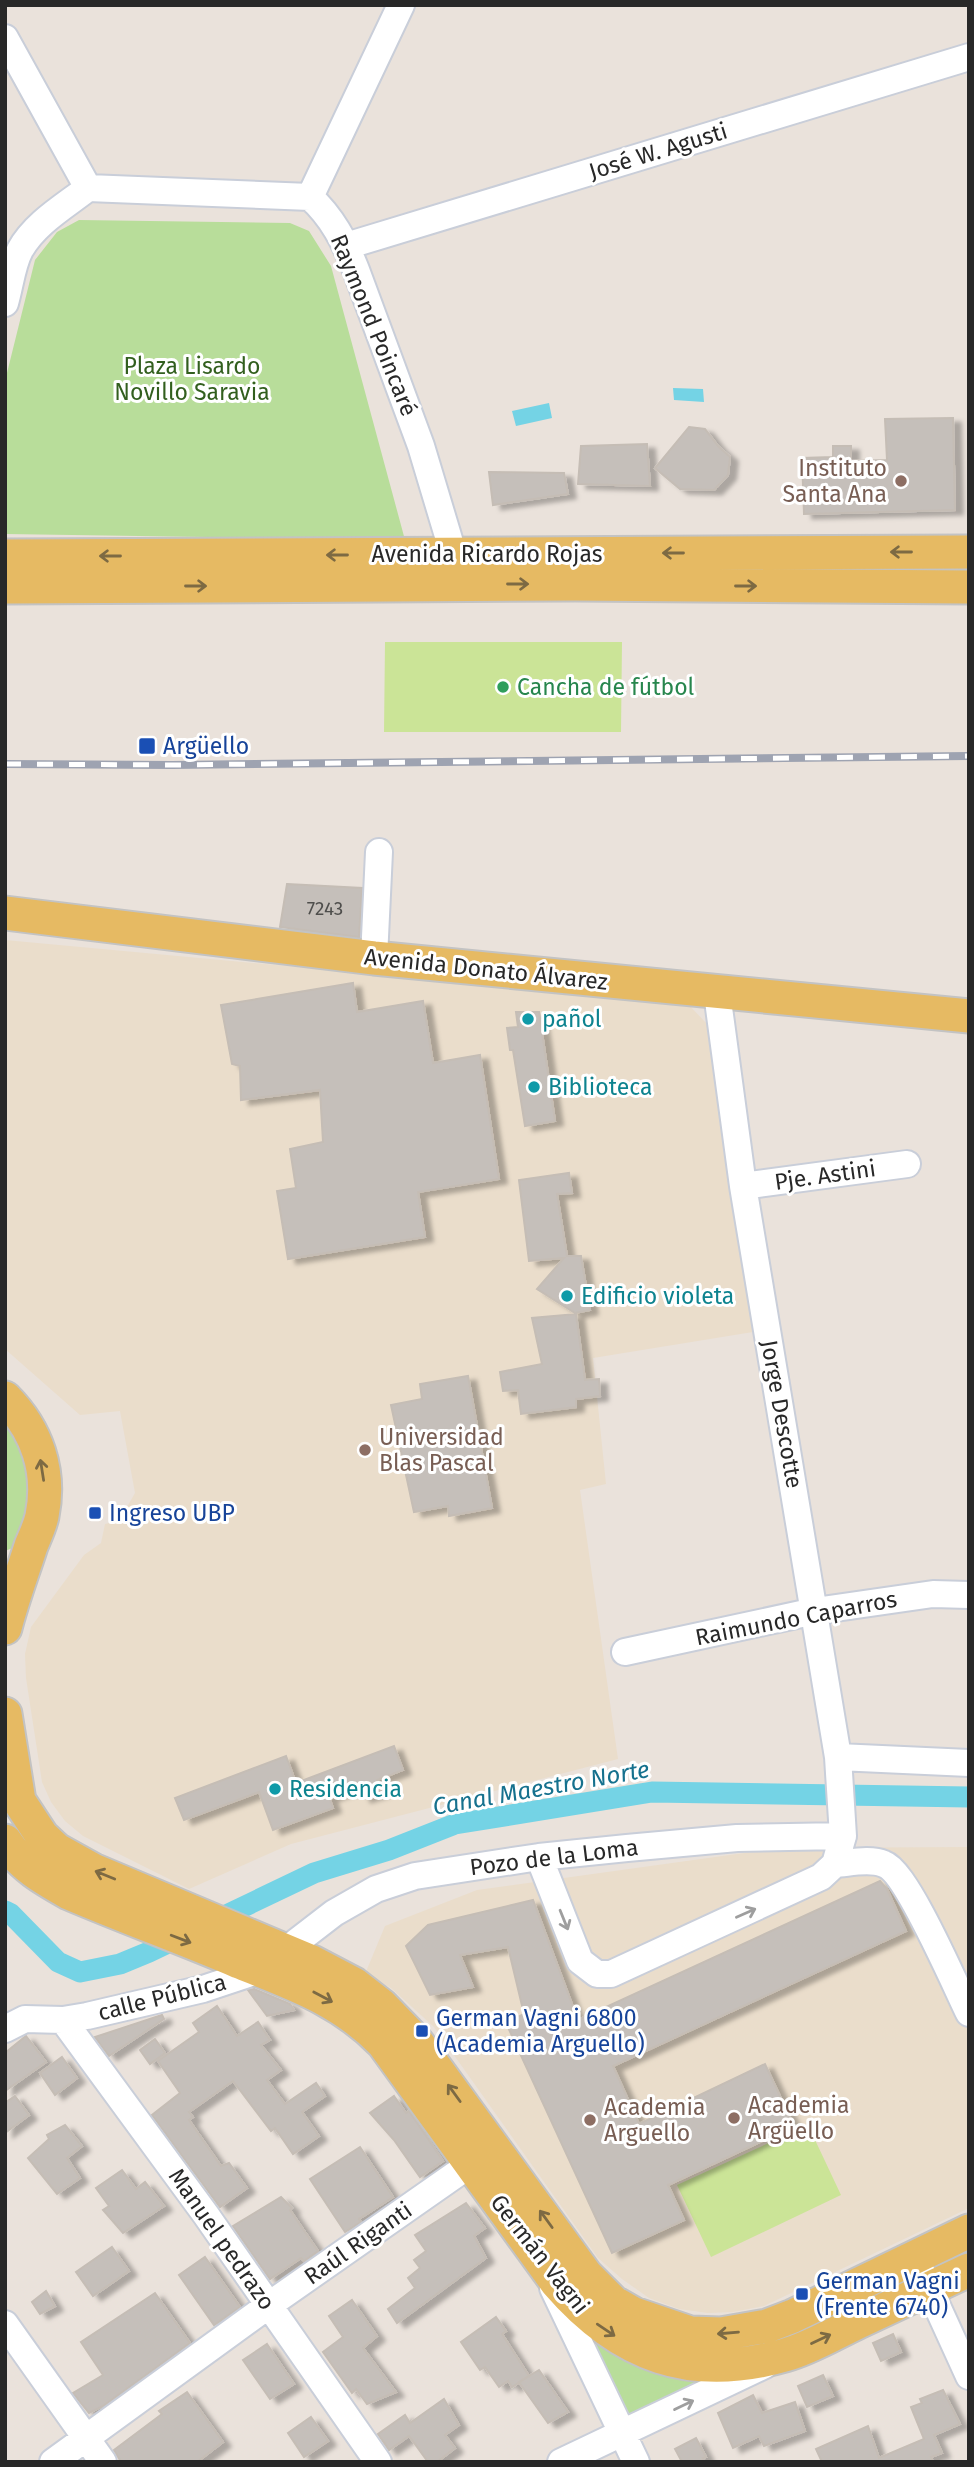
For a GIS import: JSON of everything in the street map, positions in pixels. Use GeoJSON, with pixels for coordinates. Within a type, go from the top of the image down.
{"type":"FeatureCollection","features":[{"type":"Feature","properties":{"kind":"main road","name":"Avenida Ricardo Rojas"},"geometry":{"type":"LineString","coordinates":[[5,587],[969,552]]}},
{"type":"Feature","properties":{"kind":"main road","name":"Avenida Ricardo Rojas"},"geometry":{"type":"LineString","coordinates":[[5,556],[969,587]]}},
{"type":"Feature","properties":{"kind":"main road","name":"Avenida Donato Álvarez"},"geometry":{"type":"LineString","coordinates":[[5,913],[374,958],[969,1017]]}},
{"type":"Feature","properties":{"kind":"main road"},"geometry":{"type":"LineString","coordinates":[[5,1398],[23,1415],[36,1439],[45,1486],[42,1517],[5,1628]]}},
{"type":"Feature","properties":{"kind":"main road"},"geometry":{"type":"LineString","coordinates":[[5,1569],[23,1556],[35,1536]]}},
{"type":"Feature","properties":{"kind":"main road"},"geometry":{"type":"LineString","coordinates":[[5,1714],[19,1801],[42,1836],[58,1850],[93,1870],[169,1901],[228,1941]]}},
{"type":"Feature","properties":{"kind":"main road"},"geometry":{"type":"LineString","coordinates":[[5,1841],[22,1863],[40,1877],[69,1893],[145,1925],[228,1941]]}},
{"type":"Feature","properties":{"kind":"main road","name":"Germán Vagni"},"geometry":{"type":"LineString","coordinates":[[228,1941],[285,1950],[354,1984],[381,2005],[416,2041],[483,2155],[537,2255],[557,2283],[591,2319],[647,2353],[693,2364],[727,2366],[788,2355],[969,2270]]}},
{"type":"Feature","properties":{"kind":"main road","name":"Germán Vagni"},"geometry":{"type":"LineString","coordinates":[[228,1941],[260,1970],[322,1996],[342,2007],[370,2030],[586,2275],[614,2302],[634,2314],[690,2333],[721,2334],[767,2326],[969,2231]]}},
{"type":"Feature","properties":{"kind":"street"},"geometry":{"type":"LineString","coordinates":[[5,303],[12,250],[53,214],[89,188],[310,197],[401,5]]}},
{"type":"Feature","properties":{"kind":"street"},"geometry":{"type":"LineString","coordinates":[[5,38],[89,188]]}},
{"type":"Feature","properties":{"kind":"street","name":"José W. Agusti"},"geometry":{"type":"LineString","coordinates":[[346,246],[969,57]]}},
{"type":"Feature","properties":{"kind":"street","name":"Raymond Poincaré"},"geometry":{"type":"LineString","coordinates":[[310,197],[323,209],[346,246],[421,446],[452,570]]}},
{"type":"Feature","properties":{"kind":"street"},"geometry":{"type":"LineString","coordinates":[[374,958],[379,852]]}},
{"type":"Feature","properties":{"kind":"street","name":"Jorge Descotte"},"geometry":{"type":"LineString","coordinates":[[717,993],[743,1186],[839,1767],[843,1828]]}},
{"type":"Feature","properties":{"kind":"street","name":"Pje. Astini"},"geometry":{"type":"LineString","coordinates":[[743,1186],[907,1164]]}},
{"type":"Feature","properties":{"kind":"street","name":"Raimundo Caparros"},"geometry":{"type":"LineString","coordinates":[[625,1652],[815,1611],[933,1594],[969,1595]]}},
{"type":"Feature","properties":{"kind":"street"},"geometry":{"type":"LineString","coordinates":[[839,1767],[969,1763]]}},
{"type":"Feature","properties":{"kind":"street"},"geometry":{"type":"LineString","coordinates":[[539,1857],[580,1961],[597,1974],[611,1974],[821,1877],[835,1864],[843,1828]]}},
{"type":"Feature","properties":{"kind":"street","name":"Pozo de la Loma"},"geometry":{"type":"LineString","coordinates":[[260,1970],[334,1913],[376,1889],[415,1877],[539,1857],[843,1828]]}},
{"type":"Feature","properties":{"kind":"street"},"geometry":{"type":"LineString","coordinates":[[835,1864],[873,1862],[893,1869],[917,1908],[969,2013]]}},
{"type":"Feature","properties":{"kind":"street","name":"calle Pública"},"geometry":{"type":"LineString","coordinates":[[5,2029],[25,2019],[63,2020],[203,1989],[260,1970]]}},
{"type":"Feature","properties":{"kind":"street","name":"Manuel pedrazo"},"geometry":{"type":"LineString","coordinates":[[63,2020],[269,2305],[378,2462]]}},
{"type":"Feature","properties":{"kind":"street","name":"Raúl Riganti"},"geometry":{"type":"LineString","coordinates":[[53,2462],[269,2305],[483,2155]]}},
{"type":"Feature","properties":{"kind":"street"},"geometry":{"type":"LineString","coordinates":[[537,2255],[636,2462]]}},
{"type":"Feature","properties":{"kind":"street"},"geometry":{"type":"LineString","coordinates":[[915,2256],[969,2376]]}},
{"type":"Feature","properties":{"kind":"street"},"geometry":{"type":"LineString","coordinates":[[5,2324],[103,2462]]}},
{"type":"Feature","properties":{"kind":"street"},"geometry":{"type":"LineString","coordinates":[[561,2462],[788,2355]]}},
{"type":"Feature","properties":{"kind":"shaded area","name":"Universidad Blas Pascal"},"geometry":{"type":"Polygon","coordinates":[[[5,940],[687,1003],[708,1025],[753,1332],[593,1358],[606,1484],[580,1490],[618,1759],[291,1844],[189,1889],[83,1836],[65,1821],[51,1802],[42,1782],[26,1678],[25,1654],[31,1627],[84,1555],[101,1543],[105,1524],[119,1521],[135,1493],[120,1411],[80,1415],[5,1349],[5,940]]]}},
{"type":"Feature","properties":{"kind":"shaded area","name":"Academia Argüello"},"geometry":{"type":"Polygon","coordinates":[[[969,1847],[969,2208],[764,2306],[733,2312],[708,2313],[679,2309],[649,2298],[622,2279],[598,2258],[434,2027],[391,1988],[365,1974],[385,1926],[477,1890],[781,1848],[969,1847]]]}},
{"type":"Feature","properties":{"kind":"green space","name":"Plaza Lisardo Novillo Saravia"},"geometry":{"type":"Polygon","coordinates":[[[79,220],[290,223],[309,231],[331,266],[405,540],[5,534],[5,381],[35,260],[57,232],[79,220]]]}},
{"type":"Feature","properties":{"kind":"green space","name":"Cancha de fútbol"},"geometry":{"type":"Polygon","coordinates":[[[385,642],[622,642],[621,732],[384,732],[385,642]]]}},
{"type":"Feature","properties":{"kind":"green space"},"geometry":{"type":"Polygon","coordinates":[[[5,1410],[34,1484],[20,1545],[5,1551],[5,1410]]]}},
{"type":"Feature","properties":{"kind":"green space"},"geometry":{"type":"Polygon","coordinates":[[[808,2125],[841,2195],[711,2257],[677,2185],[808,2125]]]}},
{"type":"Feature","properties":{"kind":"green space"},"geometry":{"type":"Polygon","coordinates":[[[570,2307],[732,2375],[628,2424],[570,2307]]]}},
{"type":"Feature","properties":{"kind":"water"},"geometry":{"type":"Polygon","coordinates":[[[673,388],[703,389],[704,402],[674,400],[673,388]]]}},
{"type":"Feature","properties":{"kind":"water"},"geometry":{"type":"Polygon","coordinates":[[[549,403],[552,418],[516,426],[512,411],[549,403]]]}},
{"type":"Feature","properties":{"kind":"building"},"geometry":{"type":"Polygon","coordinates":[[[953,418],[955,510],[804,514],[802,458],[833,457],[833,446],[851,446],[851,461],[887,460],[885,419],[953,418]]]}},
{"type":"Feature","properties":{"kind":"building"},"geometry":{"type":"Polygon","coordinates":[[[689,427],[705,429],[730,457],[728,475],[714,490],[680,489],[655,468],[689,427]]]}},
{"type":"Feature","properties":{"kind":"building"},"geometry":{"type":"Polygon","coordinates":[[[647,444],[650,486],[578,484],[581,446],[647,444]]]}},
{"type":"Feature","properties":{"kind":"building"},"geometry":{"type":"Polygon","coordinates":[[[489,472],[564,473],[568,494],[493,505],[489,472]]]}},
{"type":"Feature","properties":{"kind":"building"},"geometry":{"type":"Polygon","coordinates":[[[287,884],[362,888],[359,937],[280,927],[287,884]]]}},
{"type":"Feature","properties":{"kind":"building"},"geometry":{"type":"Polygon","coordinates":[[[353,983],[357,1012],[423,1001],[433,1063],[480,1055],[499,1179],[418,1192],[425,1237],[288,1259],[277,1191],[296,1188],[290,1149],[323,1142],[320,1090],[241,1100],[240,1066],[232,1064],[221,1005],[353,983]]]}},
{"type":"Feature","properties":{"kind":"building","name":"Biblioteca"},"geometry":{"type":"Polygon","coordinates":[[[516,1012],[539,1012],[555,1121],[525,1126],[507,1028],[518,1027],[516,1012]]]}},
{"type":"Feature","properties":{"kind":"building"},"geometry":{"type":"Polygon","coordinates":[[[569,1173],[572,1193],[557,1194],[567,1256],[581,1256],[590,1310],[575,1313],[537,1289],[564,1258],[529,1261],[519,1180],[569,1173]]]}},
{"type":"Feature","properties":{"kind":"building"},"geometry":{"type":"Polygon","coordinates":[[[576,1314],[585,1380],[599,1379],[600,1396],[576,1399],[576,1407],[521,1414],[518,1390],[503,1391],[500,1372],[542,1364],[532,1318],[576,1314]]]}},
{"type":"Feature","properties":{"kind":"building"},"geometry":{"type":"Polygon","coordinates":[[[468,1376],[492,1508],[449,1516],[448,1506],[414,1512],[391,1405],[422,1399],[420,1384],[468,1376]]]}},
{"type":"Feature","properties":{"kind":"building","name":"Residencia"},"geometry":{"type":"Polygon","coordinates":[[[394,1746],[403,1770],[377,1780],[381,1792],[363,1798],[358,1786],[329,1797],[333,1808],[273,1830],[259,1792],[184,1820],[175,1798],[286,1756],[296,1783],[394,1746]]]}},
{"type":"Feature","properties":{"kind":"building"},"geometry":{"type":"Polygon","coordinates":[[[880,1881],[887,1889],[906,1931],[613,2066],[639,2124],[765,2064],[794,2126],[668,2185],[684,2220],[612,2253],[506,2023],[524,2014],[508,1947],[460,1955],[473,1987],[430,1995],[406,1946],[428,1925],[533,1900],[578,2020],[880,1881]]]}},
{"type":"Feature","properties":{"kind":"building"},"geometry":{"type":"Polygon","coordinates":[[[254,1989],[290,2004],[294,2010],[267,2016],[248,1990],[254,1989]]]}},
{"type":"Feature","properties":{"kind":"building"},"geometry":{"type":"Polygon","coordinates":[[[217,2006],[237,2036],[258,2022],[270,2040],[261,2045],[281,2070],[267,2080],[285,2104],[316,2083],[325,2096],[302,2112],[319,2136],[293,2154],[275,2128],[271,2131],[233,2081],[189,2112],[193,2117],[189,2120],[221,2166],[229,2163],[247,2188],[220,2207],[152,2115],[180,2093],[158,2061],[199,2032],[193,2023],[217,2006]]]}},
{"type":"Feature","properties":{"kind":"building"},"geometry":{"type":"Polygon","coordinates":[[[162,2015],[164,2019],[109,2056],[95,2037],[162,2015]]]}},
{"type":"Feature","properties":{"kind":"building"},"geometry":{"type":"Polygon","coordinates":[[[26,2036],[46,2062],[5,2091],[5,2053],[26,2036]]]}},
{"type":"Feature","properties":{"kind":"building"},"geometry":{"type":"Polygon","coordinates":[[[155,2039],[165,2053],[150,2064],[140,2050],[155,2039]]]}},
{"type":"Feature","properties":{"kind":"building"},"geometry":{"type":"Polygon","coordinates":[[[62,2057],[77,2078],[55,2095],[40,2073],[62,2057]]]}},
{"type":"Feature","properties":{"kind":"building"},"geometry":{"type":"Polygon","coordinates":[[[15,2096],[29,2115],[5,2133],[5,2103],[15,2096]]]}},
{"type":"Feature","properties":{"kind":"building"},"geometry":{"type":"Polygon","coordinates":[[[394,2096],[406,2113],[409,2111],[443,2161],[420,2177],[394,2140],[370,2113],[394,2096]]]}},
{"type":"Feature","properties":{"kind":"building"},"geometry":{"type":"Polygon","coordinates":[[[65,2125],[82,2146],[67,2158],[80,2178],[57,2194],[28,2158],[49,2139],[47,2135],[65,2125]]]}},
{"type":"Feature","properties":{"kind":"building"},"geometry":{"type":"Polygon","coordinates":[[[360,2147],[393,2197],[359,2219],[361,2222],[345,2232],[310,2179],[360,2147]]]}},
{"type":"Feature","properties":{"kind":"building"},"geometry":{"type":"Polygon","coordinates":[[[122,2170],[136,2189],[145,2182],[164,2206],[123,2233],[103,2210],[109,2206],[96,2188],[122,2170]]]}},
{"type":"Feature","properties":{"kind":"building"},"geometry":{"type":"Polygon","coordinates":[[[281,2197],[292,2208],[290,2210],[318,2251],[304,2261],[301,2258],[270,2279],[233,2226],[281,2197]]]}},
{"type":"Feature","properties":{"kind":"building"},"geometry":{"type":"Polygon","coordinates":[[[466,2203],[485,2228],[474,2236],[486,2258],[397,2323],[388,2309],[415,2288],[408,2278],[420,2268],[414,2260],[426,2251],[415,2235],[466,2203]]]}},
{"type":"Feature","properties":{"kind":"building"},"geometry":{"type":"Polygon","coordinates":[[[112,2247],[129,2271],[93,2296],[76,2272],[112,2247]]]}},
{"type":"Feature","properties":{"kind":"building"},"geometry":{"type":"Polygon","coordinates":[[[205,2257],[240,2307],[214,2325],[179,2275],[205,2257]]]}},
{"type":"Feature","properties":{"kind":"building"},"geometry":{"type":"Polygon","coordinates":[[[46,2291],[55,2306],[40,2314],[32,2302],[46,2291]]]}},
{"type":"Feature","properties":{"kind":"building"},"geometry":{"type":"Polygon","coordinates":[[[155,2293],[190,2343],[103,2406],[89,2413],[73,2393],[103,2375],[81,2342],[155,2293]]]}},
{"type":"Feature","properties":{"kind":"building"},"geometry":{"type":"Polygon","coordinates":[[[352,2300],[377,2336],[363,2348],[396,2392],[367,2404],[356,2389],[352,2393],[323,2352],[343,2337],[329,2316],[352,2300]]]}},
{"type":"Feature","properties":{"kind":"building"},"geometry":{"type":"Polygon","coordinates":[[[496,2317],[506,2331],[502,2334],[529,2376],[512,2387],[508,2381],[499,2387],[485,2367],[480,2370],[461,2342],[496,2317]]]}},
{"type":"Feature","properties":{"kind":"building"},"geometry":{"type":"Polygon","coordinates":[[[893,2334],[901,2352],[881,2361],[873,2343],[893,2334]]]}},
{"type":"Feature","properties":{"kind":"building"},"geometry":{"type":"Polygon","coordinates":[[[267,2344],[294,2384],[270,2399],[243,2360],[267,2344]]]}},
{"type":"Feature","properties":{"kind":"building"},"geometry":{"type":"Polygon","coordinates":[[[539,2370],[568,2412],[548,2423],[519,2382],[539,2370]]]}},
{"type":"Feature","properties":{"kind":"building"},"geometry":{"type":"Polygon","coordinates":[[[823,2375],[833,2396],[807,2407],[798,2386],[823,2375]]]}},
{"type":"Feature","properties":{"kind":"building"},"geometry":{"type":"Polygon","coordinates":[[[943,2390],[960,2424],[934,2435],[942,2453],[931,2457],[933,2462],[822,2462],[816,2449],[868,2426],[879,2458],[924,2439],[911,2407],[922,2403],[920,2399],[943,2390]]]}},
{"type":"Feature","properties":{"kind":"building"},"geometry":{"type":"Polygon","coordinates":[[[187,2392],[223,2442],[197,2462],[121,2462],[114,2450],[162,2414],[159,2411],[187,2392]]]}},
{"type":"Feature","properties":{"kind":"building"},"geometry":{"type":"Polygon","coordinates":[[[753,2395],[762,2413],[795,2402],[805,2431],[764,2446],[759,2436],[733,2448],[718,2413],[753,2395]]]}},
{"type":"Feature","properties":{"kind":"building"},"geometry":{"type":"Polygon","coordinates":[[[444,2399],[459,2425],[445,2435],[455,2448],[437,2462],[428,2462],[409,2436],[389,2450],[378,2434],[405,2415],[410,2423],[444,2399]]]}},
{"type":"Feature","properties":{"kind":"building"},"geometry":{"type":"Polygon","coordinates":[[[311,2417],[328,2441],[304,2457],[288,2433],[311,2417]]]}},
{"type":"Feature","properties":{"kind":"building"},"geometry":{"type":"Polygon","coordinates":[[[696,2438],[706,2457],[703,2458],[705,2462],[682,2462],[675,2449],[696,2438]]]}},
{"type":"Feature","properties":{"kind":"waterway","name":"Canal Maestro Norte"},"geometry":{"type":"LineString","coordinates":[[5,1911],[58,1962],[80,1972],[120,1964],[314,1873],[389,1850],[455,1824],[652,1792],[969,1797]]}},
{"type":"Feature","properties":{"kind":"railway"},"geometry":{"type":"LineString","coordinates":[[5,764],[172,765],[969,756]]}},
{"type":"Feature","properties":{"kind":"place","name":"Instituto Santa Ana"},"geometry":{"type":"Point","coordinates":[901,481]}},
{"type":"Feature","properties":{"kind":"place","name":"Cancha de fútbol"},"geometry":{"type":"Point","coordinates":[503,687]}},
{"type":"Feature","properties":{"kind":"place","name":"Argüello"},"geometry":{"type":"Point","coordinates":[147,746]}},
{"type":"Feature","properties":{"kind":"place","name":"pañol"},"geometry":{"type":"Point","coordinates":[528,1019]}},
{"type":"Feature","properties":{"kind":"place","name":"Biblioteca"},"geometry":{"type":"Point","coordinates":[534,1087]}},
{"type":"Feature","properties":{"kind":"place","name":"Edificio violeta"},"geometry":{"type":"Point","coordinates":[567,1296]}},
{"type":"Feature","properties":{"kind":"place","name":"Universidad Blas Pascal"},"geometry":{"type":"Point","coordinates":[365,1450]}},
{"type":"Feature","properties":{"kind":"place","name":"Ingreso UBP"},"geometry":{"type":"Point","coordinates":[95,1513]}},
{"type":"Feature","properties":{"kind":"place","name":"Residencia"},"geometry":{"type":"Point","coordinates":[275,1789]}},
{"type":"Feature","properties":{"kind":"place","name":"German Vagni 6800 (Academia Arguello)"},"geometry":{"type":"Point","coordinates":[422,2031]}},
{"type":"Feature","properties":{"kind":"place","name":"Academia Argüello"},"geometry":{"type":"Point","coordinates":[734,2118]}},
{"type":"Feature","properties":{"kind":"place","name":"Academia Arguello"},"geometry":{"type":"Point","coordinates":[590,2120]}},
{"type":"Feature","properties":{"kind":"place","name":"German Vagni (Frente 6740)"},"geometry":{"type":"Point","coordinates":[802,2294]}}]}
